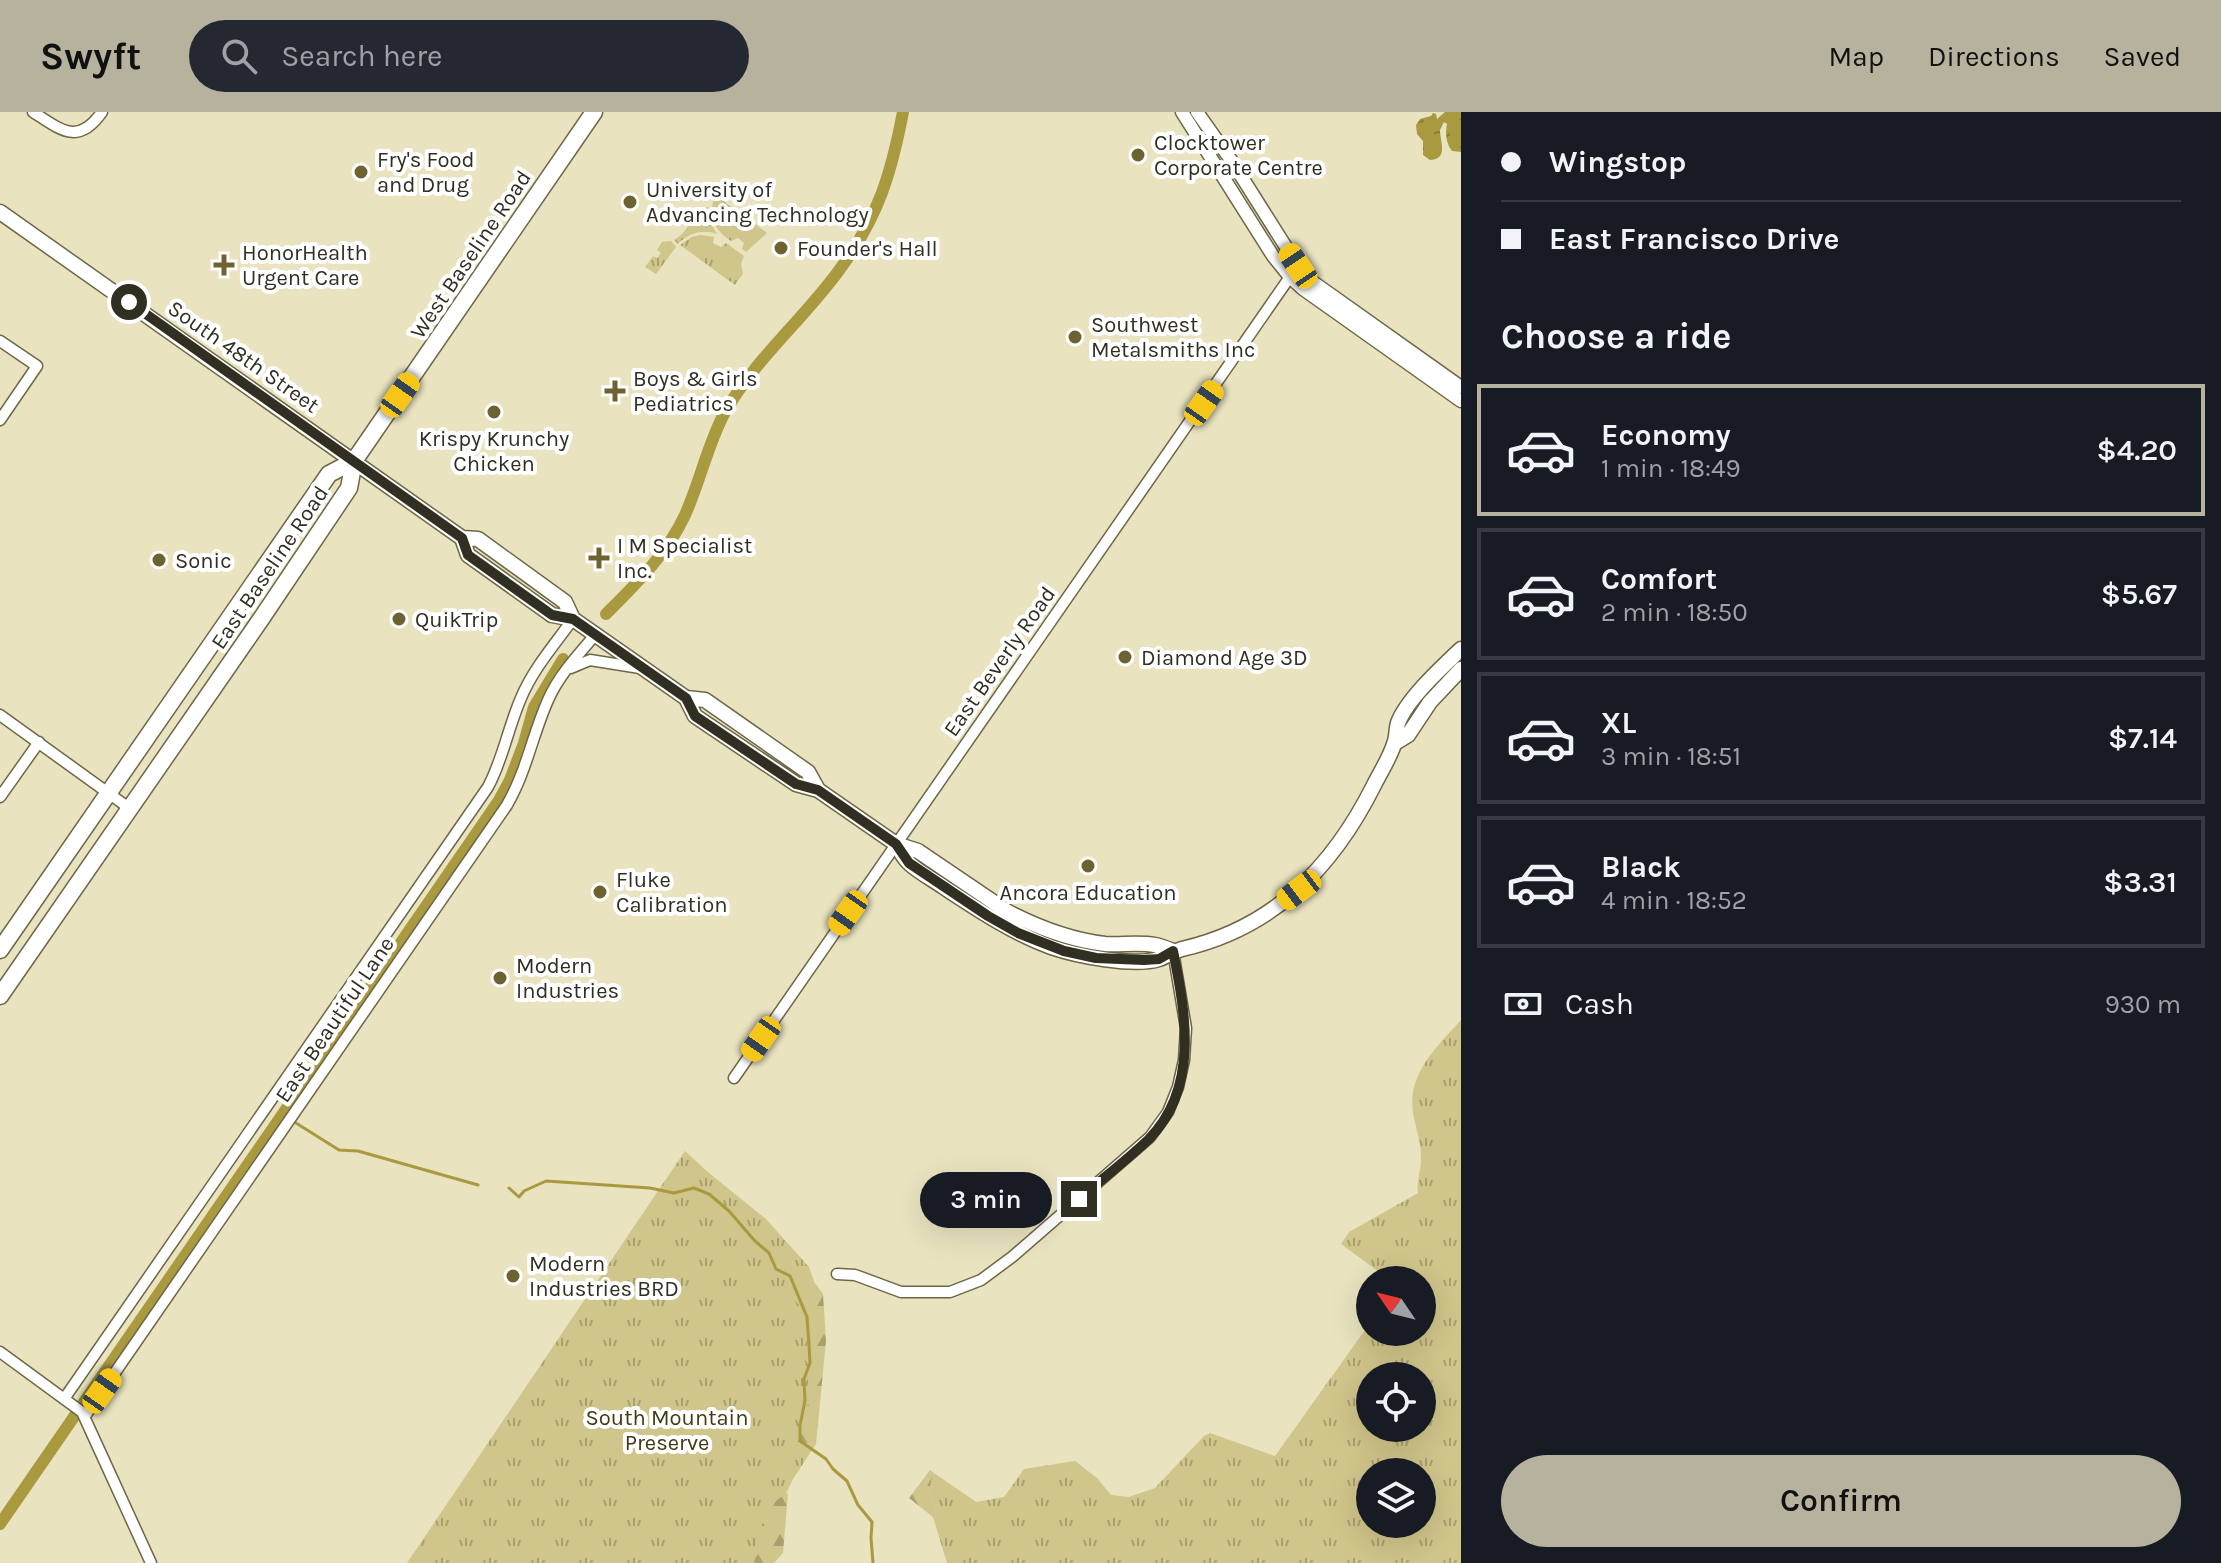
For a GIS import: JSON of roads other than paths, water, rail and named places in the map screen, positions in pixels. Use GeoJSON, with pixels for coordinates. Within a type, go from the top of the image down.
{"type":"FeatureCollection","features":[{"type":"Feature","properties":{"kind":"main road","name":"West Baseline Road"},"geometry":{"type":"LineString","coordinates":[[354,461],[594,112]]}},
{"type":"Feature","properties":{"kind":"main road","name":"South 48th Street"},"geometry":{"type":"LineString","coordinates":[[0,212],[462,538],[468,555],[552,615],[573,619],[686,698],[695,716],[796,784],[818,790],[896,844],[909,863],[988,916],[1033,940],[1064,951],[1114,960],[1159,959],[1173,951],[1208,942],[1245,926],[1299,890],[1331,856],[1356,819],[1395,743],[1399,721],[1440,668],[1461,649]]}},
{"type":"Feature","properties":{"kind":"main road","name":"East Baseline Road"},"geometry":{"type":"LineString","coordinates":[[0,950],[329,474],[354,461]]}},
{"type":"Feature","properties":{"kind":"main road","name":"East Baseline Road"},"geometry":{"type":"LineString","coordinates":[[0,996],[349,488],[354,461]]}},
{"type":"Feature","properties":{"kind":"main road","name":"South 48th Street"},"geometry":{"type":"LineString","coordinates":[[1395,743],[1408,735],[1430,702],[1461,669]]}},
{"type":"Feature","properties":{"kind":"street"},"geometry":{"type":"LineString","coordinates":[[33,112],[61,131],[79,133],[93,125],[102,112]]}},
{"type":"Feature","properties":{"kind":"street"},"geometry":{"type":"LineString","coordinates":[[1182,112],[1273,256],[1461,387]]}},
{"type":"Feature","properties":{"kind":"street"},"geometry":{"type":"LineString","coordinates":[[1197,112],[1231,160],[1303,289],[1461,401]]}},
{"type":"Feature","properties":{"kind":"street","name":"East Beverly Road"},"geometry":{"type":"LineString","coordinates":[[734,1078],[1294,272]]}},
{"type":"Feature","properties":{"kind":"street"},"geometry":{"type":"LineString","coordinates":[[0,341],[37,366],[0,420]]}},
{"type":"Feature","properties":{"kind":"street","name":"East Beautiful Lane"},"geometry":{"type":"LineString","coordinates":[[76,1408],[488,787],[500,763],[513,717],[529,680],[573,619]]}},
{"type":"Feature","properties":{"kind":"street","name":"East Beautiful Lane"},"geometry":{"type":"LineString","coordinates":[[76,1408],[507,805],[522,777],[548,701],[565,670],[596,634]]}},
{"type":"Feature","properties":{"kind":"street"},"geometry":{"type":"LineString","coordinates":[[565,670],[590,660],[646,669]]}},
{"type":"Feature","properties":{"kind":"street"},"geometry":{"type":"LineString","coordinates":[[0,715],[129,808]]}},
{"type":"Feature","properties":{"kind":"street"},"geometry":{"type":"LineString","coordinates":[[0,797],[39,742]]}},
{"type":"Feature","properties":{"kind":"street"},"geometry":{"type":"LineString","coordinates":[[837,1274],[855,1275],[901,1292],[950,1292],[981,1280],[1012,1257],[1150,1137],[1168,1112],[1184,1060],[1186,1028],[1173,951]]}},
{"type":"Feature","properties":{"kind":"street"},"geometry":{"type":"LineString","coordinates":[[0,1352],[76,1408],[151,1563]]}},
{"type":"Feature","properties":{"kind":"water"},"geometry":{"type":"Polygon","coordinates":[[[1445,112],[1461,112],[1461,152],[1450,148],[1446,138],[1447,124],[1444,122],[1440,130],[1442,153],[1440,157],[1430,160],[1423,155],[1423,141],[1417,134],[1416,125],[1420,119],[1433,113],[1437,119],[1445,112]]]}},
{"type":"Feature","properties":{"kind":"waterway"},"geometry":{"type":"LineString","coordinates":[[606,614],[650,568],[678,529],[719,424],[737,392],[826,287],[853,250],[888,176],[903,112]]}},
{"type":"Feature","properties":{"kind":"waterway"},"geometry":{"type":"LineString","coordinates":[[0,1524],[498,802],[510,780],[534,707],[563,659]]}},
{"type":"Feature","properties":{"kind":"waterway"},"geometry":{"type":"LineString","coordinates":[[296,1123],[339,1150],[358,1151],[478,1185]]}},
{"type":"Feature","properties":{"kind":"waterway"},"geometry":{"type":"LineString","coordinates":[[509,1188],[519,1197],[524,1191],[546,1181],[650,1188],[674,1193],[694,1188],[709,1194],[729,1211],[769,1253],[776,1269],[790,1276],[807,1317],[810,1363],[804,1379],[805,1401],[800,1441],[826,1459],[847,1481],[858,1505],[872,1522],[873,1563]]}},
{"type":"Feature","properties":{"kind":"place","name":"Clocktower Corporate Centre"},"geometry":{"type":"Point","coordinates":[1138,155]}},
{"type":"Feature","properties":{"kind":"place","name":"Fry's Food and Drug"},"geometry":{"type":"Point","coordinates":[361,172]}},
{"type":"Feature","properties":{"kind":"place","name":"University of Advancing Technology"},"geometry":{"type":"Point","coordinates":[630,202]}},
{"type":"Feature","properties":{"kind":"place","name":"Founder's Hall"},"geometry":{"type":"Point","coordinates":[781,248]}},
{"type":"Feature","properties":{"kind":"place","name":"HonorHealth Urgent Care"},"geometry":{"type":"Point","coordinates":[224,265]}},
{"type":"Feature","properties":{"kind":"place","name":"Southwest Metalsmiths Inc"},"geometry":{"type":"Point","coordinates":[1075,337]}},
{"type":"Feature","properties":{"kind":"place","name":"Boys & Girls Pediatrics"},"geometry":{"type":"Point","coordinates":[615,391]}},
{"type":"Feature","properties":{"kind":"place","name":"Krispy Krunchy Chicken"},"geometry":{"type":"Point","coordinates":[494,412]}},
{"type":"Feature","properties":{"kind":"place","name":"I M Specialist Inc."},"geometry":{"type":"Point","coordinates":[599,558]}},
{"type":"Feature","properties":{"kind":"place","name":"Sonic"},"geometry":{"type":"Point","coordinates":[159,560]}},
{"type":"Feature","properties":{"kind":"place","name":"QuikTrip"},"geometry":{"type":"Point","coordinates":[399,619]}},
{"type":"Feature","properties":{"kind":"place","name":"Diamond Age 3D"},"geometry":{"type":"Point","coordinates":[1125,657]}},
{"type":"Feature","properties":{"kind":"place","name":"Ancora Education"},"geometry":{"type":"Point","coordinates":[1088,866]}},
{"type":"Feature","properties":{"kind":"place","name":"Fluke Calibration"},"geometry":{"type":"Point","coordinates":[600,892]}},
{"type":"Feature","properties":{"kind":"place","name":"Modern Industries"},"geometry":{"type":"Point","coordinates":[500,978]}},
{"type":"Feature","properties":{"kind":"place","name":"Modern Industries BRD"},"geometry":{"type":"Point","coordinates":[513,1276]}},
{"type":"Feature","properties":{"kind":"park label","name":"South Mountain Preserve"},"geometry":{"type":"Point","coordinates":[667,1430]}}]}
